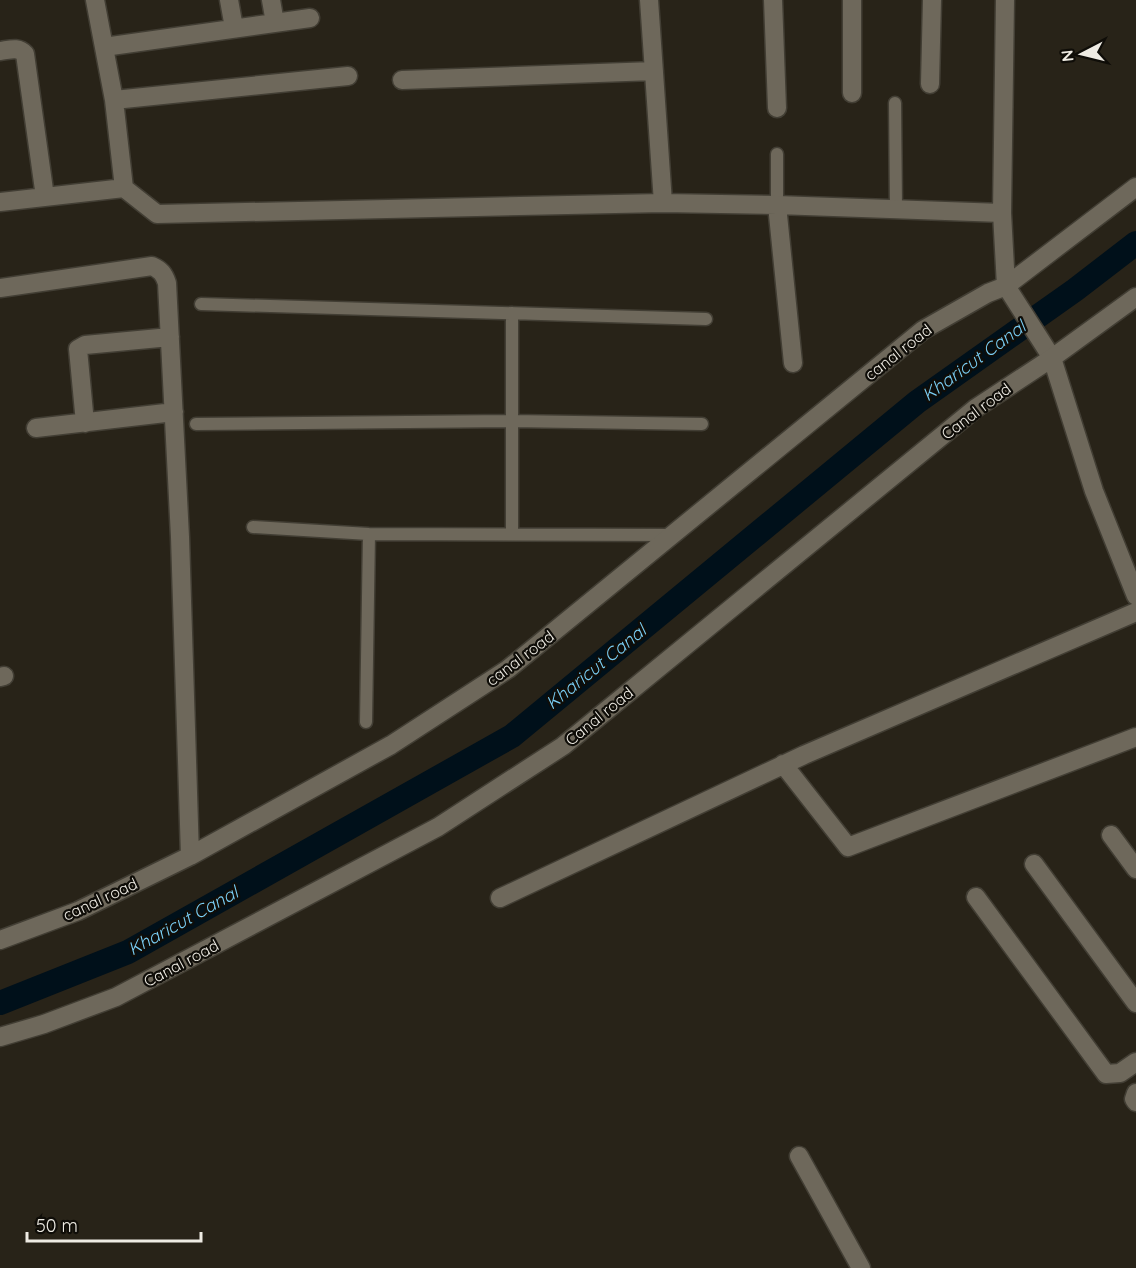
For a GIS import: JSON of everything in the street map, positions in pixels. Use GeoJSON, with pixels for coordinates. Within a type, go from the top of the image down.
{"type":"FeatureCollection","features":[{"type":"Feature","properties":{"kind":"street"},"geometry":{"type":"LineString","coordinates":[[95,0],[114,100],[124,188]]}},
{"type":"Feature","properties":{"kind":"street"},"geometry":{"type":"LineString","coordinates":[[229,0],[234,28]]}},
{"type":"Feature","properties":{"kind":"street"},"geometry":{"type":"LineString","coordinates":[[271,0],[275,23]]}},
{"type":"Feature","properties":{"kind":"street"},"geometry":{"type":"LineString","coordinates":[[649,0],[663,203]]}},
{"type":"Feature","properties":{"kind":"street"},"geometry":{"type":"LineString","coordinates":[[773,0],[777,108]]}},
{"type":"Feature","properties":{"kind":"street"},"geometry":{"type":"LineString","coordinates":[[852,0],[852,93]]}},
{"type":"Feature","properties":{"kind":"street"},"geometry":{"type":"LineString","coordinates":[[930,84],[932,0]]}},
{"type":"Feature","properties":{"kind":"street"},"geometry":{"type":"LineString","coordinates":[[1005,0],[1002,213],[1006,286],[1052,358],[1094,491],[1136,596]]}},
{"type":"Feature","properties":{"kind":"street"},"geometry":{"type":"LineString","coordinates":[[104,46],[310,18]]}},
{"type":"Feature","properties":{"kind":"street"},"geometry":{"type":"LineString","coordinates":[[0,51],[16,49],[25,54],[45,197]]}},
{"type":"Feature","properties":{"kind":"street"},"geometry":{"type":"LineString","coordinates":[[402,80],[654,71]]}},
{"type":"Feature","properties":{"kind":"street"},"geometry":{"type":"LineString","coordinates":[[114,100],[348,76]]}},
{"type":"Feature","properties":{"kind":"street","name":"canal road"},"geometry":{"type":"LineString","coordinates":[[0,940],[78,911],[190,856],[391,745],[508,669],[923,330],[988,293],[1006,286],[1136,187]]}},
{"type":"Feature","properties":{"kind":"street"},"geometry":{"type":"LineString","coordinates":[[0,202],[124,188],[158,214],[663,203],[777,204],[1002,213]]}},
{"type":"Feature","properties":{"kind":"street"},"geometry":{"type":"LineString","coordinates":[[777,204],[793,363]]}},
{"type":"Feature","properties":{"kind":"street"},"geometry":{"type":"LineString","coordinates":[[0,288],[152,266],[164,274],[167,283],[174,412],[190,856]]}},
{"type":"Feature","properties":{"kind":"street","name":"Canal road"},"geometry":{"type":"LineString","coordinates":[[0,1037],[44,1024],[116,997],[438,826],[563,746],[976,408],[1052,358],[1136,297]]}},
{"type":"Feature","properties":{"kind":"street"},"geometry":{"type":"LineString","coordinates":[[85,423],[78,349],[85,345],[170,337]]}},
{"type":"Feature","properties":{"kind":"street"},"geometry":{"type":"LineString","coordinates":[[36,428],[174,412]]}},
{"type":"Feature","properties":{"kind":"street"},"geometry":{"type":"LineString","coordinates":[[500,898],[783,764],[1136,612]]}},
{"type":"Feature","properties":{"kind":"street"},"geometry":{"type":"LineString","coordinates":[[783,764],[848,847],[1136,737]]}},
{"type":"Feature","properties":{"kind":"street"},"geometry":{"type":"LineString","coordinates":[[1111,835],[1136,870]]}},
{"type":"Feature","properties":{"kind":"street"},"geometry":{"type":"LineString","coordinates":[[1034,864],[1136,1003]]}},
{"type":"Feature","properties":{"kind":"street"},"geometry":{"type":"LineString","coordinates":[[976,897],[1106,1074],[1120,1073],[1136,1062]]}},
{"type":"Feature","properties":{"kind":"street"},"geometry":{"type":"LineString","coordinates":[[1136,1093],[1134,1099],[1136,1102]]}},
{"type":"Feature","properties":{"kind":"street"},"geometry":{"type":"LineString","coordinates":[[799,1156],[861,1268]]}},
{"type":"Feature","properties":{"kind":"lane"},"geometry":{"type":"LineString","coordinates":[[895,103],[896,208]]}},
{"type":"Feature","properties":{"kind":"lane"},"geometry":{"type":"LineString","coordinates":[[777,154],[777,204]]}},
{"type":"Feature","properties":{"kind":"lane"},"geometry":{"type":"LineString","coordinates":[[201,304],[706,320]]}},
{"type":"Feature","properties":{"kind":"lane"},"geometry":{"type":"LineString","coordinates":[[512,314],[512,534]]}},
{"type":"Feature","properties":{"kind":"lane"},"geometry":{"type":"LineString","coordinates":[[196,424],[512,421],[702,424]]}},
{"type":"Feature","properties":{"kind":"lane"},"geometry":{"type":"LineString","coordinates":[[253,527],[369,534],[673,535]]}},
{"type":"Feature","properties":{"kind":"lane"},"geometry":{"type":"LineString","coordinates":[[366,722],[369,534]]}},
{"type":"Feature","properties":{"kind":"waterway","name":"Kharicut Canal"},"geometry":{"type":"LineString","coordinates":[[0,1003],[128,952],[512,736],[917,402],[1075,290],[1136,243]]}}]}
